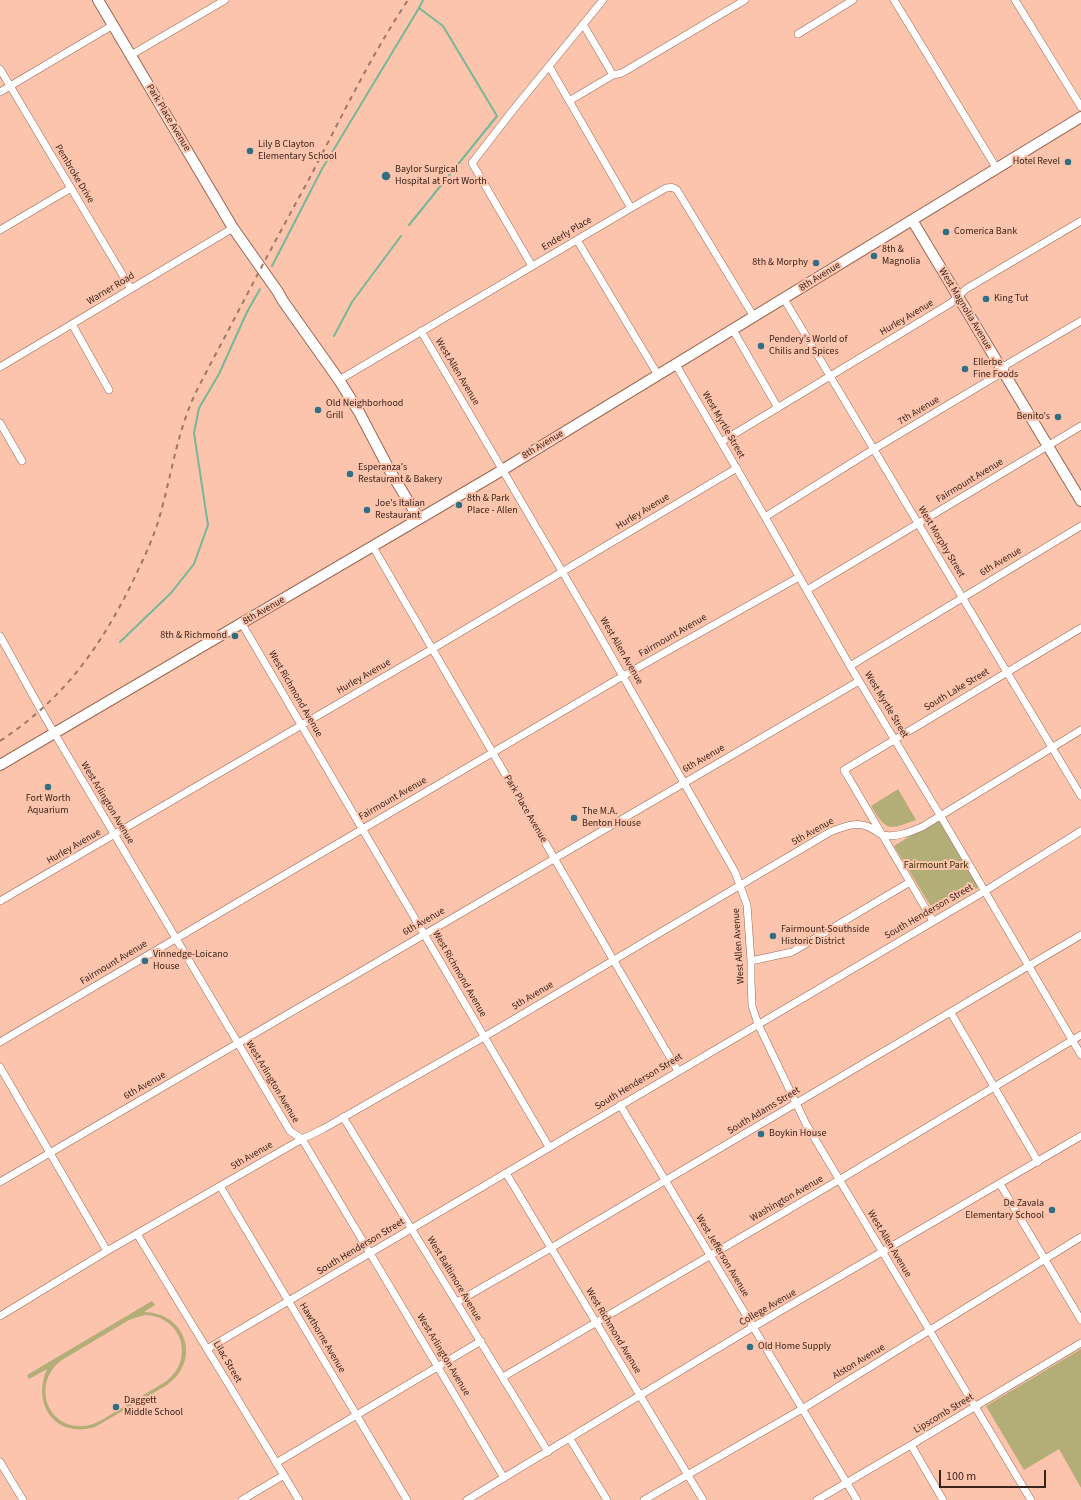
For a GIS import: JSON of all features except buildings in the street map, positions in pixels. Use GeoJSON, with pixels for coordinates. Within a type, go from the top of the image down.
{"type":"FeatureCollection","features":[{"type":"Feature","properties":{"kind":"main road","name":"Park Place Avenue"},"geometry":{"type":"LineString","coordinates":[[98,0],[236,232],[339,380],[359,412],[390,470],[419,519]]}},
{"type":"Feature","properties":{"kind":"main road","name":"8th Avenue"},"geometry":{"type":"LineString","coordinates":[[0,765],[503,470],[1081,117]]}},
{"type":"Feature","properties":{"kind":"main road","name":"West Magnolia Avenue"},"geometry":{"type":"LineString","coordinates":[[912,220],[1081,501]]}},
{"type":"Feature","properties":{"kind":"street"},"geometry":{"type":"LineString","coordinates":[[131,55],[225,0]]}},
{"type":"Feature","properties":{"kind":"street"},"geometry":{"type":"LineString","coordinates":[[532,266],[472,163],[603,0]]}},
{"type":"Feature","properties":{"kind":"street"},"geometry":{"type":"LineString","coordinates":[[569,101],[613,75],[622,73],[745,0]]}},
{"type":"Feature","properties":{"kind":"street"},"geometry":{"type":"LineString","coordinates":[[798,34],[854,0]]}},
{"type":"Feature","properties":{"kind":"street"},"geometry":{"type":"LineString","coordinates":[[894,0],[997,169]]}},
{"type":"Feature","properties":{"kind":"street"},"geometry":{"type":"LineString","coordinates":[[1015,0],[1081,107]]}},
{"type":"Feature","properties":{"kind":"street"},"geometry":{"type":"LineString","coordinates":[[583,24],[613,75]]}},
{"type":"Feature","properties":{"kind":"street"},"geometry":{"type":"LineString","coordinates":[[0,92],[113,25]]}},
{"type":"Feature","properties":{"kind":"street"},"geometry":{"type":"LineString","coordinates":[[549,66],[631,208]]}},
{"type":"Feature","properties":{"kind":"street","name":"Pembroke Drive"},"geometry":{"type":"LineString","coordinates":[[0,69],[131,289]]}},
{"type":"Feature","properties":{"kind":"street","name":"Enderly Place"},"geometry":{"type":"LineString","coordinates":[[339,380],[666,188],[674,187],[678,190],[754,317]]}},
{"type":"Feature","properties":{"kind":"street"},"geometry":{"type":"LineString","coordinates":[[0,230],[71,188]]}},
{"type":"Feature","properties":{"kind":"street","name":"Hurley Avenue"},"geometry":{"type":"LineString","coordinates":[[721,442],[951,303],[966,289],[1081,221]]}},
{"type":"Feature","properties":{"kind":"street","name":"Warner Road"},"geometry":{"type":"LineString","coordinates":[[0,367],[131,289],[236,232]]}},
{"type":"Feature","properties":{"kind":"street"},"geometry":{"type":"LineString","coordinates":[[577,240],[658,375]]}},
{"type":"Feature","properties":{"kind":"street","name":"West Morphy Street"},"geometry":{"type":"LineString","coordinates":[[784,298],[1081,796]]}},
{"type":"Feature","properties":{"kind":"street","name":"7th Avenue"},"geometry":{"type":"LineString","coordinates":[[765,517],[874,449],[1003,372],[1006,365],[1081,321]]}},
{"type":"Feature","properties":{"kind":"street"},"geometry":{"type":"LineString","coordinates":[[72,324],[109,390]]}},
{"type":"Feature","properties":{"kind":"street"},"geometry":{"type":"LineString","coordinates":[[733,330],[778,408]]}},
{"type":"Feature","properties":{"kind":"street","name":"West Allen Avenue"},"geometry":{"type":"LineString","coordinates":[[421,331],[563,571],[685,782],[735,872],[746,905],[751,961],[752,1006],[758,1024],[795,1104],[1031,1500]]}},
{"type":"Feature","properties":{"kind":"street","name":"West Myrtle Street"},"geometry":{"type":"LineString","coordinates":[[676,364],[850,666],[940,815],[1081,1055]]}},
{"type":"Feature","properties":{"kind":"street"},"geometry":{"type":"LineString","coordinates":[[0,424],[22,461]]}},
{"type":"Feature","properties":{"kind":"street","name":"Fairmount Avenue"},"geometry":{"type":"LineString","coordinates":[[807,590],[1081,426]]}},
{"type":"Feature","properties":{"kind":"street","name":"Hurley Avenue"},"geometry":{"type":"LineString","coordinates":[[0,901],[432,649],[737,468]]}},
{"type":"Feature","properties":{"kind":"street","name":"6th Avenue"},"geometry":{"type":"LineString","coordinates":[[850,666],[1081,526]]}},
{"type":"Feature","properties":{"kind":"street","name":"Park Place Avenue"},"geometry":{"type":"LineString","coordinates":[[373,547],[678,1071]]}},
{"type":"Feature","properties":{"kind":"street","name":"Fairmount Avenue"},"geometry":{"type":"LineString","coordinates":[[0,1042],[623,676],[799,576]]}},
{"type":"Feature","properties":{"kind":"street","name":"West Richmond Avenue"},"geometry":{"type":"LineString","coordinates":[[242,624],[549,1147]]}},
{"type":"Feature","properties":{"kind":"street","name":"South Lake Street"},"geometry":{"type":"LineString","coordinates":[[882,835],[844,770],[1081,628]]}},
{"type":"Feature","properties":{"kind":"street","name":"West Arlington Avenue"},"geometry":{"type":"LineString","coordinates":[[0,636],[54,733],[290,1131],[302,1139],[504,1478]]}},
{"type":"Feature","properties":{"kind":"street","name":"6th Avenue"},"geometry":{"type":"LineString","coordinates":[[0,1182],[859,681]]}},
{"type":"Feature","properties":{"kind":"street"},"geometry":{"type":"LineString","coordinates":[[882,835],[895,835],[922,827],[1081,730]]}},
{"type":"Feature","properties":{"kind":"street","name":"5th Avenue"},"geometry":{"type":"LineString","coordinates":[[0,1316],[107,1251],[484,1037],[613,959],[830,832],[845,826],[856,824],[868,826],[882,835]]}},
{"type":"Feature","properties":{"kind":"street","name":"South Henderson Street"},"geometry":{"type":"LineString","coordinates":[[207,1349],[985,891],[1081,831]]}},
{"type":"Feature","properties":{"kind":"street"},"geometry":{"type":"LineString","coordinates":[[882,835],[933,921]]}},
{"type":"Feature","properties":{"kind":"street"},"geometry":{"type":"LineString","coordinates":[[751,961],[770,958],[798,949],[910,882]]}},
{"type":"Feature","properties":{"kind":"street","name":"South Adams Street"},"geometry":{"type":"LineString","coordinates":[[456,1302],[551,1248],[1081,935]]}},
{"type":"Feature","properties":{"kind":"street"},"geometry":{"type":"LineString","coordinates":[[951,1013],[993,1088],[1038,1162]]}},
{"type":"Feature","properties":{"kind":"street","name":"Washington Avenue"},"geometry":{"type":"LineString","coordinates":[[503,1377],[839,1180],[1081,1035]]}},
{"type":"Feature","properties":{"kind":"street"},"geometry":{"type":"LineString","coordinates":[[0,1067],[107,1251]]}},
{"type":"Feature","properties":{"kind":"street","name":"West Jefferson Avenue"},"geometry":{"type":"LineString","coordinates":[[620,1105],[857,1500]]}},
{"type":"Feature","properties":{"kind":"street","name":"West Baltimore Avenue"},"geometry":{"type":"LineString","coordinates":[[343,1117],[548,1452]]}},
{"type":"Feature","properties":{"kind":"street","name":"College Avenue"},"geometry":{"type":"LineString","coordinates":[[467,1500],[753,1328],[1081,1136]]}},
{"type":"Feature","properties":{"kind":"street","name":"West Richmond Avenue"},"geometry":{"type":"LineString","coordinates":[[506,1173],[703,1500]]}},
{"type":"Feature","properties":{"kind":"street"},"geometry":{"type":"LineString","coordinates":[[1000,1184],[1081,1320]]}},
{"type":"Feature","properties":{"kind":"street","name":"Hawthorne Avenue"},"geometry":{"type":"LineString","coordinates":[[220,1186],[407,1500]]}},
{"type":"Feature","properties":{"kind":"street","name":"Lilac Street"},"geometry":{"type":"LineString","coordinates":[[137,1234],[299,1500]]}},
{"type":"Feature","properties":{"kind":"street","name":"Alston Avenue"},"geometry":{"type":"LineString","coordinates":[[644,1500],[802,1409],[1081,1237]]}},
{"type":"Feature","properties":{"kind":"street"},"geometry":{"type":"LineString","coordinates":[[276,1463],[481,1341]]}},
{"type":"Feature","properties":{"kind":"street","name":"Lipscomb Street"},"geometry":{"type":"LineString","coordinates":[[817,1500],[976,1407],[1081,1343]]}},
{"type":"Feature","properties":{"kind":"street"},"geometry":{"type":"LineString","coordinates":[[570,1439],[607,1500]]}},
{"type":"Feature","properties":{"kind":"street"},"geometry":{"type":"LineString","coordinates":[[911,1445],[943,1500]]}},
{"type":"Feature","properties":{"kind":"street"},"geometry":{"type":"LineString","coordinates":[[0,1462],[23,1500]]}},
{"type":"Feature","properties":{"kind":"street"},"geometry":{"type":"LineString","coordinates":[[242,1500],[284,1475]]}},
{"type":"Feature","properties":{"kind":"green space"},"geometry":{"type":"Polygon","coordinates":[[[898,789],[916,820],[894,827],[881,821],[871,806],[898,789]]]}},
{"type":"Feature","properties":{"kind":"green space","name":"Fairmount Park"},"geometry":{"type":"Polygon","coordinates":[[[938,819],[979,887],[935,913],[894,846],[938,819]]]}},
{"type":"Feature","properties":{"kind":"green space"},"geometry":{"type":"Polygon","coordinates":[[[152,1301],[155,1305],[144,1312],[158,1314],[170,1320],[179,1329],[184,1340],[186,1351],[184,1363],[178,1375],[167,1385],[95,1427],[81,1429],[69,1428],[58,1423],[50,1416],[42,1395],[43,1382],[47,1369],[29,1379],[27,1375],[152,1301]],[[145,1315],[129,1320],[62,1360],[53,1369],[47,1380],[45,1391],[47,1402],[52,1412],[60,1420],[71,1425],[84,1426],[94,1424],[165,1382],[175,1373],[180,1362],[182,1351],[176,1331],[168,1323],[158,1317],[145,1315]]]}},
{"type":"Feature","properties":{"kind":"green space"},"geometry":{"type":"Polygon","coordinates":[[[1081,1349],[1081,1488],[1059,1449],[1024,1470],[986,1406],[1081,1349]]]}},
{"type":"Feature","properties":{"kind":"waterway"},"geometry":{"type":"LineString","coordinates":[[409,225],[497,116],[443,26],[419,8],[423,0]]}},
{"type":"Feature","properties":{"kind":"waterway"},"geometry":{"type":"LineString","coordinates":[[272,266],[322,169],[419,8]]}},
{"type":"Feature","properties":{"kind":"waterway"},"geometry":{"type":"LineString","coordinates":[[334,336],[352,302],[401,236]]}},
{"type":"Feature","properties":{"kind":"waterway"},"geometry":{"type":"LineString","coordinates":[[120,642],[171,593],[194,564],[208,525],[194,433],[199,408],[219,374],[247,312],[260,289]]}},
{"type":"Feature","properties":{"kind":"railway"},"geometry":{"type":"LineString","coordinates":[[0,741],[42,709],[60,691],[91,653],[118,609],[142,562],[155,530],[163,506],[178,441],[195,394],[356,89],[408,0]]}},
{"type":"Feature","properties":{"kind":"place","name":"Lily B Clayton Elementary School"},"geometry":{"type":"Point","coordinates":[250,151]}},
{"type":"Feature","properties":{"kind":"place","name":"Hotel Revel"},"geometry":{"type":"Point","coordinates":[1068,162]}},
{"type":"Feature","properties":{"kind":"place","name":"Baylor Surgical Hospital at Fort Worth"},"geometry":{"type":"Point","coordinates":[386,176]}},
{"type":"Feature","properties":{"kind":"place","name":"Comerica Bank"},"geometry":{"type":"Point","coordinates":[946,232]}},
{"type":"Feature","properties":{"kind":"place","name":"8th & Magnolia"},"geometry":{"type":"Point","coordinates":[874,256]}},
{"type":"Feature","properties":{"kind":"place","name":"8th & Morphy"},"geometry":{"type":"Point","coordinates":[816,263]}},
{"type":"Feature","properties":{"kind":"place","name":"King Tut"},"geometry":{"type":"Point","coordinates":[986,299]}},
{"type":"Feature","properties":{"kind":"place","name":"Pendery's World of Chilis and Spices"},"geometry":{"type":"Point","coordinates":[761,346]}},
{"type":"Feature","properties":{"kind":"place","name":"Ellerbe Fine Foods"},"geometry":{"type":"Point","coordinates":[965,369]}},
{"type":"Feature","properties":{"kind":"place","name":"Old Neighborhood Grill"},"geometry":{"type":"Point","coordinates":[318,410]}},
{"type":"Feature","properties":{"kind":"place","name":"Benito's"},"geometry":{"type":"Point","coordinates":[1058,417]}},
{"type":"Feature","properties":{"kind":"place","name":"Esperanza's Restaurant & Bakery"},"geometry":{"type":"Point","coordinates":[350,474]}},
{"type":"Feature","properties":{"kind":"place","name":"8th & Park Place - Allen"},"geometry":{"type":"Point","coordinates":[459,505]}},
{"type":"Feature","properties":{"kind":"place","name":"Joe's Italian Restaurant"},"geometry":{"type":"Point","coordinates":[367,510]}},
{"type":"Feature","properties":{"kind":"place","name":"8th & Richmond"},"geometry":{"type":"Point","coordinates":[235,636]}},
{"type":"Feature","properties":{"kind":"place","name":"Fort Worth Aquarium"},"geometry":{"type":"Point","coordinates":[48,787]}},
{"type":"Feature","properties":{"kind":"place","name":"The M.A. Benton House"},"geometry":{"type":"Point","coordinates":[574,818]}},
{"type":"Feature","properties":{"kind":"place","name":"Fairmount-Southside Historic District"},"geometry":{"type":"Point","coordinates":[773,936]}},
{"type":"Feature","properties":{"kind":"place","name":"Vinnedge-Loicano House"},"geometry":{"type":"Point","coordinates":[145,961]}},
{"type":"Feature","properties":{"kind":"place","name":"Boykin House"},"geometry":{"type":"Point","coordinates":[761,1134]}},
{"type":"Feature","properties":{"kind":"place","name":"De Zavala Elementary School"},"geometry":{"type":"Point","coordinates":[1052,1210]}},
{"type":"Feature","properties":{"kind":"place","name":"Old Home Supply"},"geometry":{"type":"Point","coordinates":[750,1347]}},
{"type":"Feature","properties":{"kind":"place","name":"Daggett Middle School"},"geometry":{"type":"Point","coordinates":[116,1407]}}]}
